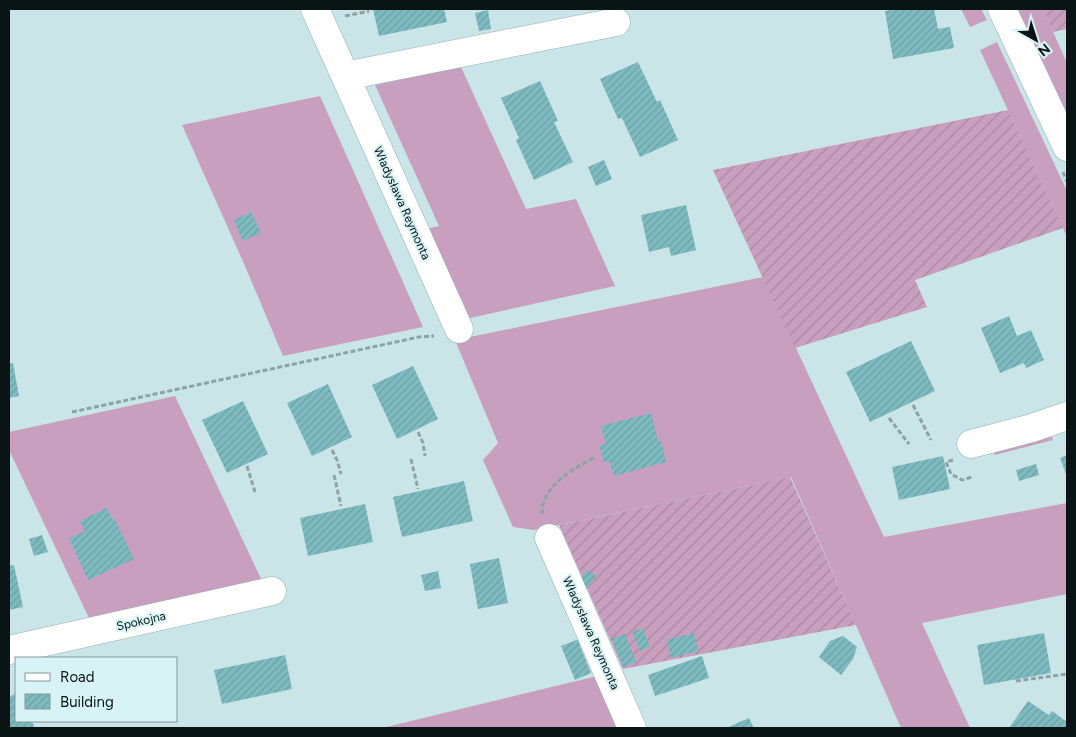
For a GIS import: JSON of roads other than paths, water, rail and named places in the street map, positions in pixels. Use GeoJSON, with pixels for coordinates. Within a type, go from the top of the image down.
{"type":"FeatureCollection","features":[{"type":"Feature","properties":{"kind":"street","name":"Władysława Reymonta"},"geometry":{"type":"LineString","coordinates":[[315,9],[345,76],[447,332]]}},
{"type":"Feature","properties":{"kind":"street"},"geometry":{"type":"LineString","coordinates":[[1002,9],[1067,147]]}},
{"type":"Feature","properties":{"kind":"street"},"geometry":{"type":"LineString","coordinates":[[345,76],[616,22]]}},
{"type":"Feature","properties":{"kind":"street"},"geometry":{"type":"LineString","coordinates":[[971,444],[1032,428],[1067,416]]}},
{"type":"Feature","properties":{"kind":"street","name":"Władysława Reymonta"},"geometry":{"type":"LineString","coordinates":[[549,538],[632,728]]}},
{"type":"Feature","properties":{"kind":"street","name":"Spokojna"},"geometry":{"type":"LineString","coordinates":[[9,650],[272,591]]}}]}
